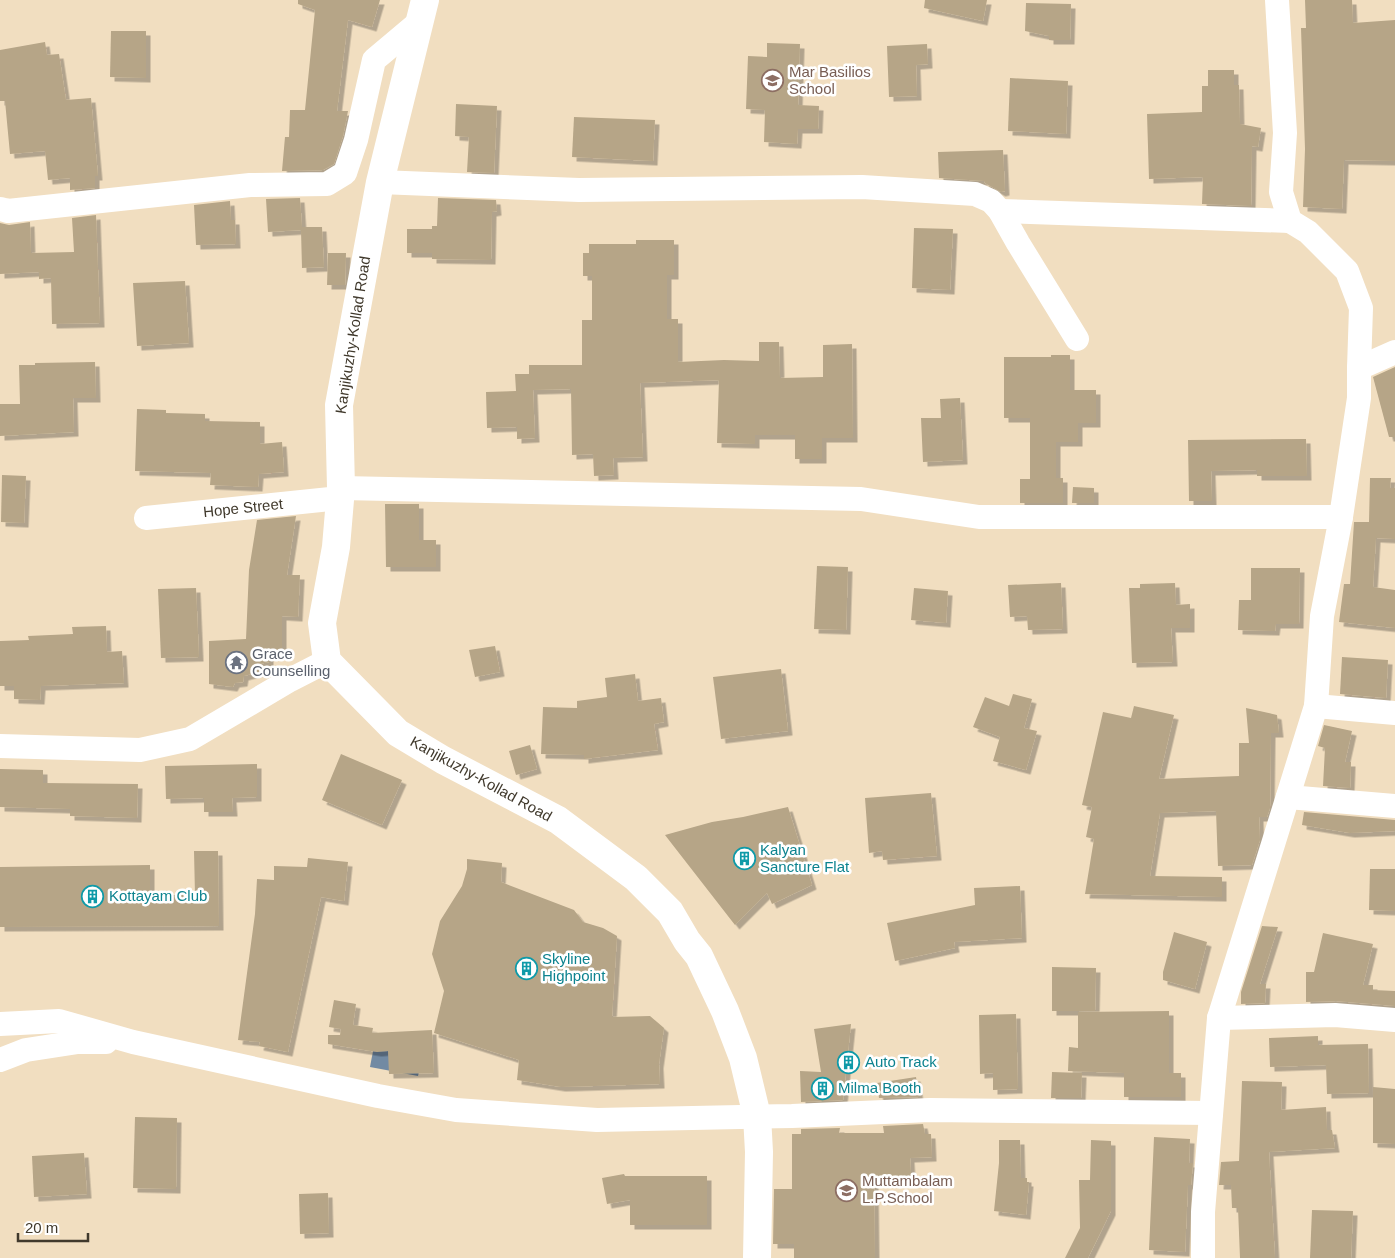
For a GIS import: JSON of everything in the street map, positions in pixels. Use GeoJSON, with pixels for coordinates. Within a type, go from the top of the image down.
{"type":"FeatureCollection","features":[{"type":"Feature","properties":{"kind":"main road","name":"Kanjikuzhy-Kollad Road"},"geometry":{"type":"LineString","coordinates":[[422,12],[380,182],[339,405],[340,493],[336,547],[322,623],[327,661],[398,732],[443,760],[558,820],[636,878],[670,912],[687,941],[699,956],[725,1010],[743,1058],[757,1116],[759,1152],[757,1258]]}},
{"type":"Feature","properties":{"kind":"street"},"geometry":{"type":"LineString","coordinates":[[1277,0],[1285,133],[1281,192],[1290,222]]}},
{"type":"Feature","properties":{"kind":"street"},"geometry":{"type":"LineString","coordinates":[[0,208],[8,211],[250,185],[327,184],[345,173],[356,140],[374,60],[422,12]]}},
{"type":"Feature","properties":{"kind":"street"},"geometry":{"type":"LineString","coordinates":[[380,182],[579,190],[810,187],[927,190],[975,194],[992,201],[1000,210],[1077,339]]}},
{"type":"Feature","properties":{"kind":"street"},"geometry":{"type":"LineString","coordinates":[[1000,210],[1290,222],[1308,232],[1347,271],[1361,308],[1359,398],[1341,517],[1322,616],[1316,706],[1219,1018],[1203,1212],[1204,1258]]}},
{"type":"Feature","properties":{"kind":"street"},"geometry":{"type":"LineString","coordinates":[[1359,368],[1395,352]]}},
{"type":"Feature","properties":{"kind":"street","name":"Hope Street"},"geometry":{"type":"LineString","coordinates":[[146,518],[340,493],[861,499],[979,517],[1341,517]]}},
{"type":"Feature","properties":{"kind":"street"},"geometry":{"type":"LineString","coordinates":[[0,746],[140,750],[190,739],[290,680],[327,661]]}},
{"type":"Feature","properties":{"kind":"street"},"geometry":{"type":"LineString","coordinates":[[1316,706],[1395,712]]}},
{"type":"Feature","properties":{"kind":"street"},"geometry":{"type":"LineString","coordinates":[[1288,797],[1395,806]]}},
{"type":"Feature","properties":{"kind":"street"},"geometry":{"type":"LineString","coordinates":[[1219,1018],[1335,1015],[1395,1020]]}},
{"type":"Feature","properties":{"kind":"street"},"geometry":{"type":"LineString","coordinates":[[0,1024],[59,1021],[133,1042],[378,1096],[456,1110],[597,1120],[930,1110],[1211,1113]]}},
{"type":"Feature","properties":{"kind":"street"},"geometry":{"type":"LineString","coordinates":[[0,1060],[26,1050],[78,1042],[133,1042]]}},
{"type":"Feature","properties":{"kind":"water"},"geometry":{"type":"Polygon","coordinates":[[[374,1046],[423,1054],[418,1076],[370,1067],[374,1046]]]}},
{"type":"Feature","properties":{"kind":"building"},"geometry":{"type":"Polygon","coordinates":[[[298,0],[380,0],[372,27],[348,20],[337,111],[348,111],[343,136],[334,164],[323,170],[282,171],[285,137],[289,137],[290,110],[305,110],[315,10],[298,4],[298,0]]]}},
{"type":"Feature","properties":{"kind":"building"},"geometry":{"type":"Polygon","coordinates":[[[925,0],[987,0],[983,21],[924,8],[925,0]]]}},
{"type":"Feature","properties":{"kind":"building"},"geometry":{"type":"Polygon","coordinates":[[[1305,0],[1352,0],[1353,23],[1395,20],[1395,161],[1344,160],[1342,209],[1303,207],[1305,149],[1301,28],[1306,28],[1305,0]]]}},
{"type":"Feature","properties":{"kind":"building"},"geometry":{"type":"Polygon","coordinates":[[[1026,3],[1071,4],[1070,40],[1049,40],[1049,36],[1025,31],[1026,3]]]}},
{"type":"Feature","properties":{"kind":"building"},"geometry":{"type":"Polygon","coordinates":[[[111,31],[146,31],[146,78],[110,77],[111,31]]]}},
{"type":"Feature","properties":{"kind":"building"},"geometry":{"type":"Polygon","coordinates":[[[45,42],[47,55],[59,54],[66,100],[91,98],[98,176],[95,176],[95,188],[70,190],[70,178],[48,180],[45,151],[10,154],[5,101],[0,101],[0,50],[45,42]]]}},
{"type":"Feature","properties":{"kind":"building","name":"Mar Basilios School"},"geometry":{"type":"Polygon","coordinates":[[[767,43],[800,44],[798,105],[819,106],[818,129],[798,129],[797,144],[764,142],[765,110],[746,109],[748,56],[767,57],[767,43]]]}},
{"type":"Feature","properties":{"kind":"building"},"geometry":{"type":"Polygon","coordinates":[[[927,44],[928,64],[916,65],[917,96],[889,97],[887,46],[927,44]]]}},
{"type":"Feature","properties":{"kind":"building"},"geometry":{"type":"Polygon","coordinates":[[[1208,70],[1234,70],[1234,85],[1239,85],[1240,124],[1261,128],[1258,147],[1252,146],[1251,206],[1202,204],[1203,177],[1149,179],[1147,114],[1202,112],[1202,86],[1208,86],[1208,70]]]}},
{"type":"Feature","properties":{"kind":"building"},"geometry":{"type":"Polygon","coordinates":[[[1010,78],[1068,81],[1066,134],[1008,131],[1010,78]]]}},
{"type":"Feature","properties":{"kind":"building"},"geometry":{"type":"Polygon","coordinates":[[[456,104],[497,106],[494,173],[467,172],[469,137],[455,136],[456,104]]]}},
{"type":"Feature","properties":{"kind":"building"},"geometry":{"type":"Polygon","coordinates":[[[574,117],[655,120],[653,161],[572,157],[574,117]]]}},
{"type":"Feature","properties":{"kind":"building"},"geometry":{"type":"Polygon","coordinates":[[[1003,150],[1005,191],[1001,192],[984,181],[939,178],[938,152],[1003,150]]]}},
{"type":"Feature","properties":{"kind":"building"},"geometry":{"type":"Polygon","coordinates":[[[300,198],[302,227],[322,227],[324,267],[302,268],[301,230],[268,232],[266,199],[300,198]]]}},
{"type":"Feature","properties":{"kind":"building"},"geometry":{"type":"Polygon","coordinates":[[[438,198],[496,200],[497,211],[492,212],[491,260],[432,259],[432,253],[407,253],[407,229],[432,229],[432,226],[437,226],[438,198]]]}},
{"type":"Feature","properties":{"kind":"building"},"geometry":{"type":"Polygon","coordinates":[[[230,201],[231,220],[235,220],[236,244],[196,245],[194,205],[230,201]]]}},
{"type":"Feature","properties":{"kind":"building"},"geometry":{"type":"Polygon","coordinates":[[[96,215],[100,323],[52,324],[51,278],[39,279],[39,272],[0,274],[0,223],[9,225],[30,222],[31,253],[74,252],[72,218],[96,215]]]}},
{"type":"Feature","properties":{"kind":"building"},"geometry":{"type":"Polygon","coordinates":[[[914,228],[953,229],[950,290],[912,288],[914,228]]]}},
{"type":"Feature","properties":{"kind":"building"},"geometry":{"type":"Polygon","coordinates":[[[636,240],[674,240],[674,275],[667,275],[667,319],[678,319],[678,362],[759,361],[759,342],[779,342],[780,378],[823,377],[823,345],[852,344],[853,438],[822,438],[822,459],[795,459],[795,435],[755,435],[755,444],[717,443],[719,380],[640,383],[643,457],[613,458],[614,475],[594,476],[593,454],[572,455],[571,389],[533,390],[535,438],[517,439],[517,427],[487,428],[486,392],[516,391],[515,374],[529,374],[529,365],[582,365],[582,320],[592,320],[592,276],[583,276],[583,253],[589,253],[589,244],[636,244],[636,240]]]}},
{"type":"Feature","properties":{"kind":"building"},"geometry":{"type":"Polygon","coordinates":[[[328,253],[346,253],[345,285],[327,285],[328,253]]]}},
{"type":"Feature","properties":{"kind":"building"},"geometry":{"type":"Polygon","coordinates":[[[185,281],[189,343],[137,346],[133,283],[185,281]]]}},
{"type":"Feature","properties":{"kind":"building"},"geometry":{"type":"Polygon","coordinates":[[[1051,355],[1070,355],[1070,390],[1096,390],[1096,423],[1078,423],[1078,442],[1056,442],[1056,478],[1063,478],[1063,503],[1020,503],[1020,479],[1030,479],[1030,418],[1004,418],[1004,357],[1051,357],[1051,355]]]}},
{"type":"Feature","properties":{"kind":"building"},"geometry":{"type":"Polygon","coordinates":[[[95,362],[96,398],[73,398],[74,432],[0,436],[0,404],[20,404],[19,365],[95,362]]]}},
{"type":"Feature","properties":{"kind":"building"},"geometry":{"type":"Polygon","coordinates":[[[1395,367],[1395,437],[1389,437],[1373,377],[1395,367]]]}},
{"type":"Feature","properties":{"kind":"building"},"geometry":{"type":"Polygon","coordinates":[[[960,398],[963,460],[923,462],[921,418],[941,418],[940,399],[960,398]]]}},
{"type":"Feature","properties":{"kind":"building"},"geometry":{"type":"Polygon","coordinates":[[[137,409],[166,410],[166,413],[205,414],[205,421],[260,422],[260,444],[282,442],[284,472],[259,474],[258,487],[210,485],[211,473],[135,471],[137,409]]]}},
{"type":"Feature","properties":{"kind":"building"},"geometry":{"type":"Polygon","coordinates":[[[1306,439],[1307,476],[1257,476],[1257,470],[1211,471],[1212,501],[1189,501],[1188,440],[1306,439]]]}},
{"type":"Feature","properties":{"kind":"building"},"geometry":{"type":"Polygon","coordinates":[[[2,475],[26,476],[24,523],[1,522],[2,475]]]}},
{"type":"Feature","properties":{"kind":"building"},"geometry":{"type":"Polygon","coordinates":[[[1370,478],[1391,478],[1390,488],[1395,488],[1395,539],[1376,538],[1373,587],[1395,590],[1395,628],[1339,622],[1344,584],[1350,584],[1354,522],[1369,522],[1370,478]]]}},
{"type":"Feature","properties":{"kind":"building"},"geometry":{"type":"Polygon","coordinates":[[[1073,487],[1094,488],[1094,503],[1072,503],[1073,487]]]}},
{"type":"Feature","properties":{"kind":"building"},"geometry":{"type":"Polygon","coordinates":[[[385,504],[419,504],[419,540],[436,540],[436,567],[386,567],[385,504]]]}},
{"type":"Feature","properties":{"kind":"building"},"geometry":{"type":"Polygon","coordinates":[[[296,516],[287,575],[300,575],[298,617],[282,616],[282,655],[269,654],[269,662],[259,664],[259,672],[244,676],[243,682],[235,683],[233,687],[209,684],[209,641],[246,639],[249,570],[257,520],[296,516]]]}},
{"type":"Feature","properties":{"kind":"building"},"geometry":{"type":"Polygon","coordinates":[[[817,566],[848,567],[846,630],[814,629],[817,566]]]}},
{"type":"Feature","properties":{"kind":"building"},"geometry":{"type":"Polygon","coordinates":[[[1251,568],[1300,568],[1299,624],[1276,624],[1275,631],[1238,630],[1239,600],[1251,600],[1251,568]]]}},
{"type":"Feature","properties":{"kind":"building"},"geometry":{"type":"Polygon","coordinates":[[[1061,583],[1063,629],[1028,630],[1027,616],[1010,617],[1008,585],[1061,583]]]}},
{"type":"Feature","properties":{"kind":"building"},"geometry":{"type":"Polygon","coordinates":[[[1175,583],[1176,605],[1190,604],[1190,628],[1171,628],[1173,662],[1132,663],[1129,588],[1140,588],[1140,584],[1175,583]]]}},
{"type":"Feature","properties":{"kind":"building"},"geometry":{"type":"Polygon","coordinates":[[[196,588],[199,657],[161,658],[158,589],[196,588]]]}},
{"type":"Feature","properties":{"kind":"building"},"geometry":{"type":"Polygon","coordinates":[[[914,588],[948,591],[946,623],[911,620],[914,588]]]}},
{"type":"Feature","properties":{"kind":"building"},"geometry":{"type":"Polygon","coordinates":[[[106,626],[107,652],[122,651],[124,683],[41,686],[40,700],[14,699],[14,686],[0,686],[0,641],[29,640],[28,636],[73,634],[72,627],[106,626]]]}},
{"type":"Feature","properties":{"kind":"building"},"geometry":{"type":"Polygon","coordinates":[[[495,646],[500,672],[475,677],[469,650],[495,646]]]}},
{"type":"Feature","properties":{"kind":"building"},"geometry":{"type":"Polygon","coordinates":[[[1342,657],[1388,660],[1386,698],[1340,694],[1342,657]]]}},
{"type":"Feature","properties":{"kind":"building"},"geometry":{"type":"Polygon","coordinates":[[[781,669],[788,731],[721,739],[713,677],[781,669]]]}},
{"type":"Feature","properties":{"kind":"building"},"geometry":{"type":"Polygon","coordinates":[[[635,674],[638,701],[661,698],[664,722],[654,724],[658,750],[584,759],[584,755],[541,754],[543,707],[577,708],[577,701],[607,697],[605,678],[635,674]]]}},
{"type":"Feature","properties":{"kind":"building"},"geometry":{"type":"Polygon","coordinates":[[[1013,694],[1032,699],[1024,728],[1037,731],[1026,770],[993,761],[1000,737],[973,727],[985,697],[1009,706],[1013,694]]]}},
{"type":"Feature","properties":{"kind":"building"},"geometry":{"type":"Polygon","coordinates":[[[1134,706],[1174,715],[1159,779],[1239,776],[1239,743],[1249,743],[1246,708],[1277,715],[1279,733],[1271,733],[1270,808],[1267,817],[1259,817],[1260,840],[1252,865],[1218,866],[1216,811],[1160,813],[1150,876],[1222,877],[1222,897],[1085,894],[1094,839],[1086,837],[1092,807],[1082,805],[1103,712],[1131,718],[1134,706]]]}},
{"type":"Feature","properties":{"kind":"building"},"geometry":{"type":"Polygon","coordinates":[[[1324,725],[1352,731],[1345,762],[1351,762],[1350,788],[1323,786],[1325,748],[1318,746],[1324,725]]]}},
{"type":"Feature","properties":{"kind":"building"},"geometry":{"type":"Polygon","coordinates":[[[530,745],[537,769],[516,775],[509,751],[530,745]]]}},
{"type":"Feature","properties":{"kind":"building"},"geometry":{"type":"Polygon","coordinates":[[[341,754],[402,780],[382,825],[322,800],[341,754]]]}},
{"type":"Feature","properties":{"kind":"building"},"geometry":{"type":"Polygon","coordinates":[[[257,764],[257,797],[232,798],[233,812],[204,812],[204,798],[166,799],[165,766],[257,764]]]}},
{"type":"Feature","properties":{"kind":"building"},"geometry":{"type":"Polygon","coordinates":[[[0,769],[43,770],[43,783],[138,784],[137,818],[70,816],[70,809],[0,807],[0,769]]]}},
{"type":"Feature","properties":{"kind":"building"},"geometry":{"type":"Polygon","coordinates":[[[931,793],[937,856],[883,860],[882,851],[869,853],[865,798],[931,793]]]}},
{"type":"Feature","properties":{"kind":"building","name":"Kalyan Sancture Flat"},"geometry":{"type":"Polygon","coordinates":[[[788,807],[812,885],[772,904],[767,893],[735,925],[665,835],[712,822],[788,807]]]}},
{"type":"Feature","properties":{"kind":"building"},"geometry":{"type":"Polygon","coordinates":[[[1304,812],[1395,820],[1395,831],[1350,833],[1302,825],[1304,812]]]}},
{"type":"Feature","properties":{"kind":"building"},"geometry":{"type":"Polygon","coordinates":[[[194,851],[218,851],[219,926],[0,927],[0,867],[150,865],[150,895],[195,895],[194,851]]]}},
{"type":"Feature","properties":{"kind":"building"},"geometry":{"type":"Polygon","coordinates":[[[308,858],[348,862],[344,901],[321,897],[288,1052],[259,1046],[260,1042],[238,1040],[255,914],[257,879],[274,880],[274,866],[307,867],[308,858]]]}},
{"type":"Feature","properties":{"kind":"building","name":"Skyline Highpoint"},"geometry":{"type":"Polygon","coordinates":[[[467,859],[502,863],[501,882],[574,910],[583,922],[603,928],[617,936],[612,1017],[650,1016],[664,1028],[659,1064],[660,1084],[561,1087],[517,1080],[519,1060],[434,1033],[444,991],[432,954],[440,921],[462,886],[467,869],[467,859]]]}},
{"type":"Feature","properties":{"kind":"building"},"geometry":{"type":"Polygon","coordinates":[[[1370,869],[1395,869],[1395,911],[1369,910],[1370,869]]]}},
{"type":"Feature","properties":{"kind":"building"},"geometry":{"type":"Polygon","coordinates":[[[1020,886],[1022,938],[954,942],[955,948],[895,961],[887,923],[975,905],[974,888],[1020,886]]]}},
{"type":"Feature","properties":{"kind":"building"},"geometry":{"type":"Polygon","coordinates":[[[1262,926],[1278,927],[1260,984],[1266,984],[1265,1003],[1241,1004],[1241,992],[1262,926]]]}},
{"type":"Feature","properties":{"kind":"building"},"geometry":{"type":"Polygon","coordinates":[[[1174,932],[1207,942],[1195,989],[1163,980],[1163,972],[1174,932]]]}},
{"type":"Feature","properties":{"kind":"building"},"geometry":{"type":"Polygon","coordinates":[[[1323,933],[1373,944],[1363,985],[1373,985],[1373,990],[1395,991],[1395,1006],[1336,1001],[1306,1002],[1306,972],[1314,972],[1323,933]]]}},
{"type":"Feature","properties":{"kind":"building"},"geometry":{"type":"Polygon","coordinates":[[[1052,967],[1096,968],[1095,1011],[1052,1011],[1052,967]]]}},
{"type":"Feature","properties":{"kind":"building"},"geometry":{"type":"Polygon","coordinates":[[[334,1000],[356,1004],[353,1025],[373,1028],[372,1033],[432,1030],[434,1073],[389,1074],[388,1051],[377,1052],[328,1044],[328,1035],[340,1035],[341,1029],[329,1027],[334,1000]]]}},
{"type":"Feature","properties":{"kind":"building"},"geometry":{"type":"Polygon","coordinates":[[[1169,1011],[1169,1073],[1181,1073],[1181,1097],[1124,1097],[1124,1073],[1068,1071],[1069,1047],[1078,1048],[1078,1012],[1169,1011]]]}},
{"type":"Feature","properties":{"kind":"building"},"geometry":{"type":"Polygon","coordinates":[[[1016,1014],[1018,1089],[993,1090],[993,1073],[980,1074],[979,1015],[1016,1014]]]}},
{"type":"Feature","properties":{"kind":"building"},"geometry":{"type":"Polygon","coordinates":[[[851,1024],[843,1100],[801,1102],[800,1071],[821,1072],[814,1029],[851,1024]]]}},
{"type":"Feature","properties":{"kind":"building"},"geometry":{"type":"Polygon","coordinates":[[[1318,1036],[1318,1045],[1368,1044],[1369,1093],[1327,1094],[1326,1065],[1270,1067],[1269,1038],[1318,1036]]]}},
{"type":"Feature","properties":{"kind":"building"},"geometry":{"type":"Polygon","coordinates":[[[1052,1072],[1082,1073],[1081,1098],[1051,1098],[1052,1072]]]}},
{"type":"Feature","properties":{"kind":"building"},"geometry":{"type":"Polygon","coordinates":[[[916,1077],[919,1097],[879,1098],[877,1083],[916,1077]]]}},
{"type":"Feature","properties":{"kind":"building"},"geometry":{"type":"Polygon","coordinates":[[[1242,1081],[1282,1082],[1281,1110],[1326,1107],[1327,1130],[1332,1130],[1335,1148],[1269,1152],[1275,1258],[1240,1258],[1238,1208],[1232,1208],[1231,1185],[1219,1185],[1221,1162],[1239,1161],[1242,1081]]]}},
{"type":"Feature","properties":{"kind":"building"},"geometry":{"type":"Polygon","coordinates":[[[1373,1087],[1395,1089],[1395,1144],[1373,1143],[1373,1087]]]}},
{"type":"Feature","properties":{"kind":"building"},"geometry":{"type":"Polygon","coordinates":[[[135,1117],[177,1118],[176,1189],[133,1188],[135,1117]]]}},
{"type":"Feature","properties":{"kind":"building"},"geometry":{"type":"Polygon","coordinates":[[[923,1124],[925,1134],[931,1134],[932,1157],[910,1158],[911,1175],[874,1176],[875,1258],[794,1258],[794,1244],[773,1244],[774,1189],[792,1189],[792,1134],[801,1134],[801,1129],[840,1128],[839,1133],[884,1133],[883,1126],[923,1124]]]}},
{"type":"Feature","properties":{"kind":"building"},"geometry":{"type":"Polygon","coordinates":[[[1154,1137],[1190,1139],[1189,1163],[1193,1163],[1191,1185],[1188,1185],[1185,1252],[1149,1250],[1154,1137]]]}},
{"type":"Feature","properties":{"kind":"building"},"geometry":{"type":"Polygon","coordinates":[[[999,1140],[1020,1140],[1021,1178],[1027,1178],[1027,1182],[1029,1182],[1026,1215],[994,1211],[999,1163],[999,1140]]]}},
{"type":"Feature","properties":{"kind":"building"},"geometry":{"type":"Polygon","coordinates":[[[1091,1140],[1111,1141],[1111,1211],[1088,1258],[1065,1258],[1080,1228],[1079,1180],[1090,1180],[1091,1140]]]}},
{"type":"Feature","properties":{"kind":"building"},"geometry":{"type":"Polygon","coordinates":[[[84,1153],[87,1194],[34,1197],[32,1156],[84,1153]]]}},
{"type":"Feature","properties":{"kind":"building"},"geometry":{"type":"Polygon","coordinates":[[[624,1174],[625,1176],[707,1176],[707,1225],[630,1225],[630,1200],[607,1204],[602,1178],[624,1174]]]}},
{"type":"Feature","properties":{"kind":"building"},"geometry":{"type":"Polygon","coordinates":[[[328,1193],[329,1233],[300,1234],[299,1194],[328,1193]]]}},
{"type":"Feature","properties":{"kind":"building"},"geometry":{"type":"Polygon","coordinates":[[[1312,1210],[1353,1211],[1351,1258],[1310,1258],[1312,1210]]]}},
{"type":"Feature","properties":{"kind":"place","name":"Mar Basilios School"},"geometry":{"type":"Point","coordinates":[773,81]}},
{"type":"Feature","properties":{"kind":"place","name":"Grace Counselling"},"geometry":{"type":"Point","coordinates":[236,663]}},
{"type":"Feature","properties":{"kind":"place","name":"Kalyan Sancture Flat"},"geometry":{"type":"Point","coordinates":[744,859]}},
{"type":"Feature","properties":{"kind":"place","name":"Kottayam Club"},"geometry":{"type":"Point","coordinates":[93,896]}},
{"type":"Feature","properties":{"kind":"place","name":"Skyline Highpoint"},"geometry":{"type":"Point","coordinates":[526,968]}},
{"type":"Feature","properties":{"kind":"place","name":"Auto Track"},"geometry":{"type":"Point","coordinates":[849,1062]}},
{"type":"Feature","properties":{"kind":"place","name":"Milma Booth"},"geometry":{"type":"Point","coordinates":[822,1088]}},
{"type":"Feature","properties":{"kind":"place","name":"Muttambalam L.P.School"},"geometry":{"type":"Point","coordinates":[846,1190]}}]}
